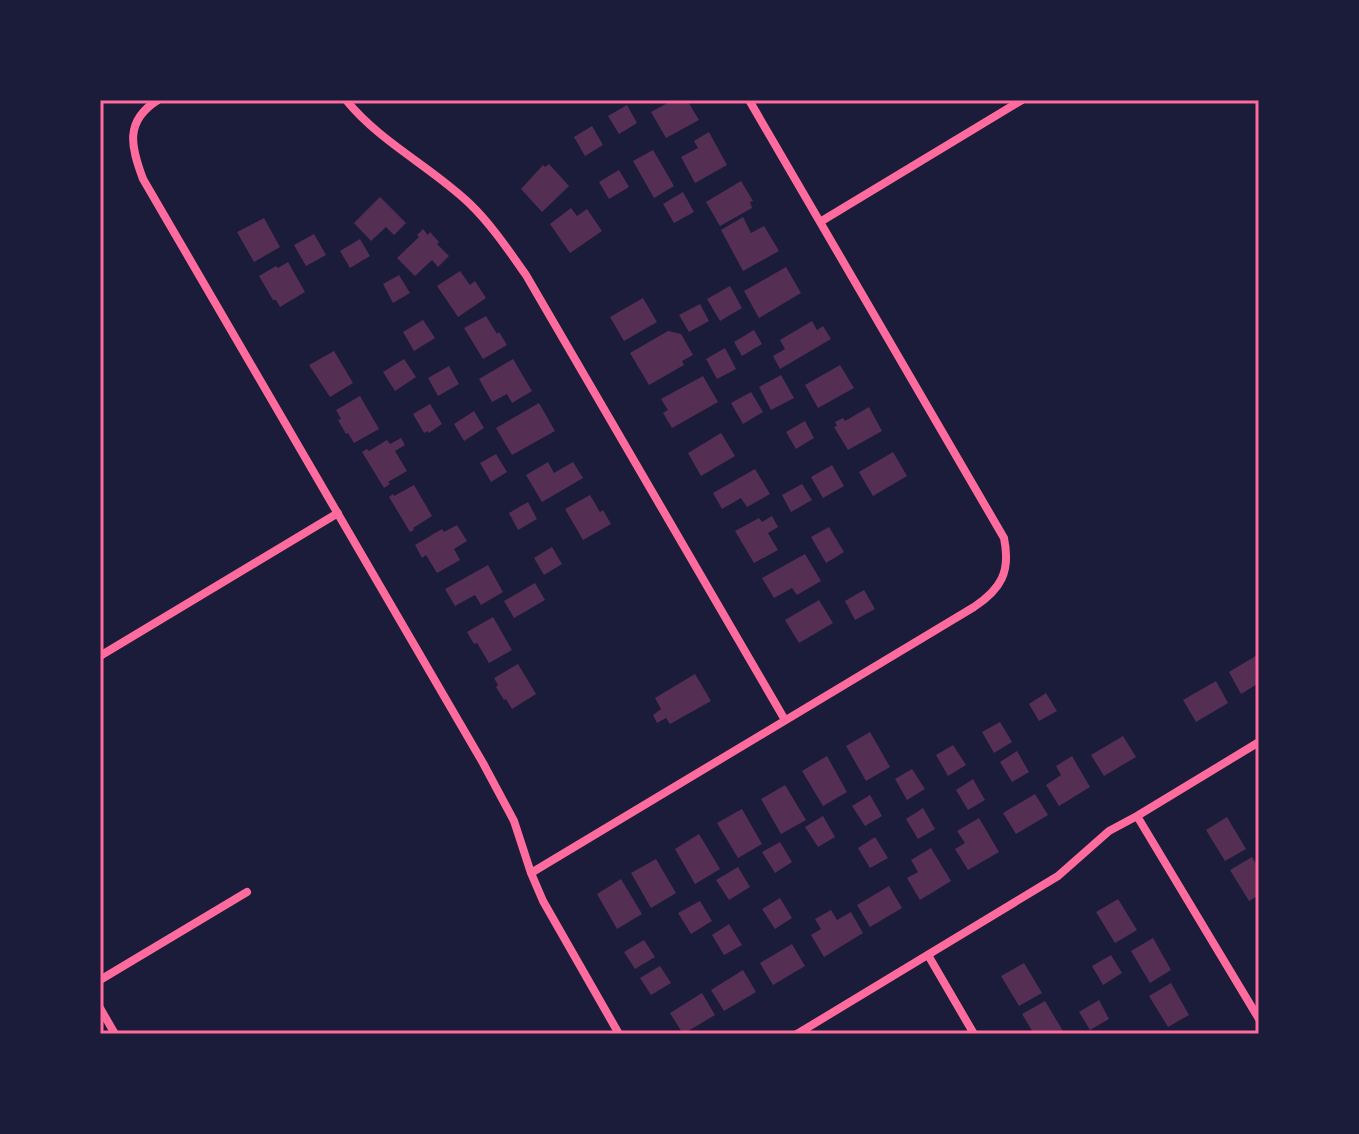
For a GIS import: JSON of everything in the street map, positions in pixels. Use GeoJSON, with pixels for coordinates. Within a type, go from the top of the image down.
{"type":"FeatureCollection","features":[{"type":"Feature","properties":{"kind":"street"},"geometry":{"type":"LineString","coordinates":[[158,100],[139,117],[132,136],[134,157],[143,179],[489,775],[514,821],[543,901],[619,1034]]}},
{"type":"Feature","properties":{"kind":"street"},"geometry":{"type":"LineString","coordinates":[[346,100],[376,131],[468,202],[526,275],[785,720]]}},
{"type":"Feature","properties":{"kind":"street"},"geometry":{"type":"LineString","coordinates":[[531,873],[987,598],[997,589],[1005,571],[1008,555],[1004,538],[749,100]]}},
{"type":"Feature","properties":{"kind":"street"},"geometry":{"type":"LineString","coordinates":[[820,222],[1022,100]]}},
{"type":"Feature","properties":{"kind":"street"},"geometry":{"type":"LineString","coordinates":[[100,656],[338,513]]}},
{"type":"Feature","properties":{"kind":"street"},"geometry":{"type":"LineString","coordinates":[[797,1034],[1058,876],[1109,831],[1259,742]]}},
{"type":"Feature","properties":{"kind":"street"},"geometry":{"type":"LineString","coordinates":[[1137,816],[1259,1019]]}},
{"type":"Feature","properties":{"kind":"street"},"geometry":{"type":"LineString","coordinates":[[100,980],[247,892]]}},
{"type":"Feature","properties":{"kind":"street"},"geometry":{"type":"LineString","coordinates":[[928,955],[974,1034]]}},
{"type":"Feature","properties":{"kind":"street"},"geometry":{"type":"LineString","coordinates":[[100,1008],[115,1034]]}},
{"type":"Feature","properties":{"kind":"building"},"geometry":{"type":"Polygon","coordinates":[[[673,100],[687,100],[699,120],[666,138],[651,112],[673,100]]]}},
{"type":"Feature","properties":{"kind":"building"},"geometry":{"type":"Polygon","coordinates":[[[627,105],[637,123],[619,134],[608,116],[627,105]]]}},
{"type":"Feature","properties":{"kind":"building"},"geometry":{"type":"Polygon","coordinates":[[[592,126],[603,145],[585,156],[574,137],[592,126]]]}},
{"type":"Feature","properties":{"kind":"building"},"geometry":{"type":"Polygon","coordinates":[[[709,132],[727,165],[695,183],[681,157],[698,148],[694,141],[709,132]]]}},
{"type":"Feature","properties":{"kind":"building"},"geometry":{"type":"Polygon","coordinates":[[[653,150],[674,186],[654,198],[633,161],[653,150]]]}},
{"type":"Feature","properties":{"kind":"building"},"geometry":{"type":"Polygon","coordinates":[[[549,164],[569,186],[542,212],[521,189],[543,165],[549,164]]]}},
{"type":"Feature","properties":{"kind":"building"},"geometry":{"type":"Polygon","coordinates":[[[619,170],[629,187],[609,199],[599,182],[619,170]]]}},
{"type":"Feature","properties":{"kind":"building"},"geometry":{"type":"Polygon","coordinates":[[[741,181],[753,201],[750,202],[752,208],[720,226],[706,202],[741,181]]]}},
{"type":"Feature","properties":{"kind":"building"},"geometry":{"type":"Polygon","coordinates":[[[683,192],[694,212],[674,223],[663,204],[683,192]]]}},
{"type":"Feature","properties":{"kind":"building"},"geometry":{"type":"Polygon","coordinates":[[[380,197],[406,223],[394,235],[386,227],[371,241],[354,223],[380,197]]]}},
{"type":"Feature","properties":{"kind":"building"},"geometry":{"type":"Polygon","coordinates":[[[571,208],[577,216],[587,209],[602,231],[570,253],[550,224],[571,208]]]}},
{"type":"Feature","properties":{"kind":"building"},"geometry":{"type":"Polygon","coordinates":[[[743,217],[751,233],[764,226],[779,251],[743,271],[721,230],[743,217]]]}},
{"type":"Feature","properties":{"kind":"building"},"geometry":{"type":"Polygon","coordinates":[[[264,218],[280,247],[254,262],[237,232],[264,218]]]}},
{"type":"Feature","properties":{"kind":"building"},"geometry":{"type":"Polygon","coordinates":[[[423,229],[428,235],[430,232],[449,256],[438,267],[432,260],[415,276],[397,258],[423,229]]]}},
{"type":"Feature","properties":{"kind":"building"},"geometry":{"type":"Polygon","coordinates":[[[314,234],[326,255],[306,266],[294,245],[314,234]]]}},
{"type":"Feature","properties":{"kind":"building"},"geometry":{"type":"Polygon","coordinates":[[[360,239],[370,256],[350,268],[340,251],[360,239]]]}},
{"type":"Feature","properties":{"kind":"building"},"geometry":{"type":"Polygon","coordinates":[[[288,262],[305,292],[280,307],[259,276],[288,262]]]}},
{"type":"Feature","properties":{"kind":"building"},"geometry":{"type":"Polygon","coordinates":[[[786,267],[801,293],[759,318],[744,291],[786,267]]]}},
{"type":"Feature","properties":{"kind":"building"},"geometry":{"type":"Polygon","coordinates":[[[460,271],[470,285],[475,281],[486,298],[458,317],[437,286],[460,271]]]}},
{"type":"Feature","properties":{"kind":"building"},"geometry":{"type":"Polygon","coordinates":[[[399,275],[410,293],[393,303],[383,284],[399,275]]]}},
{"type":"Feature","properties":{"kind":"building"},"geometry":{"type":"Polygon","coordinates":[[[730,286],[742,308],[720,321],[707,299],[730,286]]]}},
{"type":"Feature","properties":{"kind":"building"},"geometry":{"type":"Polygon","coordinates":[[[643,298],[657,322],[624,341],[610,317],[643,298]]]}},
{"type":"Feature","properties":{"kind":"building"},"geometry":{"type":"Polygon","coordinates":[[[700,304],[709,321],[689,332],[679,315],[700,304]]]}},
{"type":"Feature","properties":{"kind":"building"},"geometry":{"type":"Polygon","coordinates":[[[486,316],[507,345],[483,359],[464,328],[486,316]]]}},
{"type":"Feature","properties":{"kind":"building"},"geometry":{"type":"Polygon","coordinates":[[[423,320],[435,338],[414,351],[403,332],[423,320]]]}},
{"type":"Feature","properties":{"kind":"building"},"geometry":{"type":"Polygon","coordinates":[[[812,321],[817,330],[823,326],[831,339],[780,369],[773,356],[785,349],[780,340],[812,321]]]}},
{"type":"Feature","properties":{"kind":"building"},"geometry":{"type":"Polygon","coordinates":[[[754,330],[762,344],[742,356],[734,342],[754,330]]]}},
{"type":"Feature","properties":{"kind":"building"},"geometry":{"type":"Polygon","coordinates":[[[668,331],[681,334],[693,355],[682,361],[684,365],[649,385],[630,353],[668,331]]]}},
{"type":"Feature","properties":{"kind":"building"},"geometry":{"type":"Polygon","coordinates":[[[725,348],[736,369],[717,379],[706,359],[725,348]]]}},
{"type":"Feature","properties":{"kind":"building"},"geometry":{"type":"Polygon","coordinates":[[[334,351],[353,383],[330,397],[309,365],[334,351]]]}},
{"type":"Feature","properties":{"kind":"building"},"geometry":{"type":"Polygon","coordinates":[[[404,359],[416,377],[395,391],[383,372],[404,359]]]}},
{"type":"Feature","properties":{"kind":"building"},"geometry":{"type":"Polygon","coordinates":[[[513,359],[532,391],[512,403],[507,394],[492,402],[479,379],[513,359]]]}},
{"type":"Feature","properties":{"kind":"building"},"geometry":{"type":"Polygon","coordinates":[[[840,365],[854,388],[818,408],[805,385],[840,365]]]}},
{"type":"Feature","properties":{"kind":"building"},"geometry":{"type":"Polygon","coordinates":[[[449,366],[459,384],[438,396],[428,378],[449,366]]]}},
{"type":"Feature","properties":{"kind":"building"},"geometry":{"type":"Polygon","coordinates":[[[781,375],[794,398],[771,410],[759,387],[781,375]]]}},
{"type":"Feature","properties":{"kind":"building"},"geometry":{"type":"Polygon","coordinates":[[[703,376],[718,402],[672,428],[663,413],[668,410],[661,399],[703,376]]]}},
{"type":"Feature","properties":{"kind":"building"},"geometry":{"type":"Polygon","coordinates":[[[751,392],[763,412],[743,424],[731,403],[751,392]]]}},
{"type":"Feature","properties":{"kind":"building"},"geometry":{"type":"Polygon","coordinates":[[[360,396],[379,429],[354,443],[338,420],[341,419],[336,410],[360,396]]]}},
{"type":"Feature","properties":{"kind":"building"},"geometry":{"type":"Polygon","coordinates":[[[539,403],[555,431],[512,455],[496,428],[539,403]]]}},
{"type":"Feature","properties":{"kind":"building"},"geometry":{"type":"Polygon","coordinates":[[[430,404],[442,424],[424,433],[413,414],[430,404]]]}},
{"type":"Feature","properties":{"kind":"building"},"geometry":{"type":"Polygon","coordinates":[[[869,407],[882,431],[848,450],[834,427],[837,426],[835,422],[843,418],[845,421],[869,407]]]}},
{"type":"Feature","properties":{"kind":"building"},"geometry":{"type":"Polygon","coordinates":[[[474,411],[484,428],[464,441],[454,424],[474,411]]]}},
{"type":"Feature","properties":{"kind":"building"},"geometry":{"type":"Polygon","coordinates":[[[805,421],[814,438],[796,449],[786,432],[805,421]]]}},
{"type":"Feature","properties":{"kind":"building"},"geometry":{"type":"Polygon","coordinates":[[[721,433],[735,456],[701,476],[688,453],[721,433]]]}},
{"type":"Feature","properties":{"kind":"building"},"geometry":{"type":"Polygon","coordinates":[[[401,438],[405,445],[395,451],[407,471],[388,482],[390,484],[384,488],[362,452],[387,440],[390,444],[401,438]]]}},
{"type":"Feature","properties":{"kind":"building"},"geometry":{"type":"Polygon","coordinates":[[[893,452],[907,476],[873,496],[859,472],[893,452]]]}},
{"type":"Feature","properties":{"kind":"building"},"geometry":{"type":"Polygon","coordinates":[[[496,454],[507,472],[491,482],[480,463],[496,454]]]}},
{"type":"Feature","properties":{"kind":"building"},"geometry":{"type":"Polygon","coordinates":[[[548,462],[554,473],[573,462],[583,478],[542,502],[526,475],[548,462]]]}},
{"type":"Feature","properties":{"kind":"building"},"geometry":{"type":"Polygon","coordinates":[[[832,465],[844,486],[823,498],[811,477],[832,465]]]}},
{"type":"Feature","properties":{"kind":"building"},"geometry":{"type":"Polygon","coordinates":[[[755,469],[770,494],[747,507],[741,498],[722,509],[713,493],[755,469]]]}},
{"type":"Feature","properties":{"kind":"building"},"geometry":{"type":"Polygon","coordinates":[[[802,484],[812,500],[791,512],[782,495],[802,484]]]}},
{"type":"Feature","properties":{"kind":"building"},"geometry":{"type":"Polygon","coordinates":[[[414,485],[432,516],[410,532],[389,497],[414,485]]]}},
{"type":"Feature","properties":{"kind":"building"},"geometry":{"type":"Polygon","coordinates":[[[590,495],[611,524],[583,540],[565,509],[590,495]]]}},
{"type":"Feature","properties":{"kind":"building"},"geometry":{"type":"Polygon","coordinates":[[[528,502],[537,519],[518,530],[509,513],[528,502]]]}},
{"type":"Feature","properties":{"kind":"building"},"geometry":{"type":"Polygon","coordinates":[[[772,516],[778,527],[768,533],[778,550],[754,563],[735,531],[759,518],[762,522],[772,516]]]}},
{"type":"Feature","properties":{"kind":"building"},"geometry":{"type":"Polygon","coordinates":[[[457,525],[467,541],[454,549],[460,560],[437,573],[426,555],[422,558],[415,545],[442,529],[444,532],[457,525]]]}},
{"type":"Feature","properties":{"kind":"building"},"geometry":{"type":"Polygon","coordinates":[[[829,527],[844,552],[826,563],[811,537],[829,527]]]}},
{"type":"Feature","properties":{"kind":"building"},"geometry":{"type":"Polygon","coordinates":[[[552,547],[562,564],[544,575],[534,558],[552,547]]]}},
{"type":"Feature","properties":{"kind":"building"},"geometry":{"type":"Polygon","coordinates":[[[805,554],[821,581],[797,595],[792,588],[774,598],[762,578],[805,554]]]}},
{"type":"Feature","properties":{"kind":"building"},"geometry":{"type":"Polygon","coordinates":[[[488,565],[503,592],[481,605],[475,595],[455,606],[445,589],[488,565]]]}},
{"type":"Feature","properties":{"kind":"building"},"geometry":{"type":"Polygon","coordinates":[[[535,583],[545,600],[514,618],[504,601],[535,583]]]}},
{"type":"Feature","properties":{"kind":"building"},"geometry":{"type":"Polygon","coordinates":[[[864,590],[875,609],[855,620],[845,601],[864,590]]]}},
{"type":"Feature","properties":{"kind":"building"},"geometry":{"type":"Polygon","coordinates":[[[819,600],[833,623],[799,643],[785,620],[819,600]]]}},
{"type":"Feature","properties":{"kind":"building"},"geometry":{"type":"Polygon","coordinates":[[[493,617],[512,650],[489,663],[467,632],[493,617]]]}},
{"type":"Feature","properties":{"kind":"building"},"geometry":{"type":"Polygon","coordinates":[[[1259,654],[1259,683],[1241,694],[1229,672],[1259,654]]]}},
{"type":"Feature","properties":{"kind":"building"},"geometry":{"type":"Polygon","coordinates":[[[518,664],[536,694],[512,709],[496,687],[494,678],[518,664]]]}},
{"type":"Feature","properties":{"kind":"building"},"geometry":{"type":"Polygon","coordinates":[[[695,674],[711,701],[670,724],[666,718],[657,723],[653,715],[661,709],[655,698],[695,674]]]}},
{"type":"Feature","properties":{"kind":"building"},"geometry":{"type":"Polygon","coordinates":[[[1216,681],[1228,703],[1196,722],[1183,700],[1216,681]]]}},
{"type":"Feature","properties":{"kind":"building"},"geometry":{"type":"Polygon","coordinates":[[[1046,693],[1057,711],[1039,721],[1029,704],[1046,693]]]}},
{"type":"Feature","properties":{"kind":"building"},"geometry":{"type":"Polygon","coordinates":[[[1000,722],[1012,742],[994,753],[982,732],[1000,722]]]}},
{"type":"Feature","properties":{"kind":"building"},"geometry":{"type":"Polygon","coordinates":[[[870,732],[890,767],[866,781],[846,746],[870,732]]]}},
{"type":"Feature","properties":{"kind":"building"},"geometry":{"type":"Polygon","coordinates":[[[1123,736],[1136,757],[1104,776],[1091,755],[1123,736]]]}},
{"type":"Feature","properties":{"kind":"building"},"geometry":{"type":"Polygon","coordinates":[[[953,745],[966,765],[948,776],[936,755],[953,745]]]}},
{"type":"Feature","properties":{"kind":"building"},"geometry":{"type":"Polygon","coordinates":[[[1017,751],[1029,772],[1012,782],[1000,762],[1017,751]]]}},
{"type":"Feature","properties":{"kind":"building"},"geometry":{"type":"Polygon","coordinates":[[[827,756],[847,792],[823,806],[802,771],[827,756]]]}},
{"type":"Feature","properties":{"kind":"building"},"geometry":{"type":"Polygon","coordinates":[[[1072,756],[1090,787],[1059,806],[1046,785],[1061,775],[1056,766],[1072,756]]]}},
{"type":"Feature","properties":{"kind":"building"},"geometry":{"type":"Polygon","coordinates":[[[912,769],[925,789],[907,800],[895,779],[912,769]]]}},
{"type":"Feature","properties":{"kind":"building"},"geometry":{"type":"Polygon","coordinates":[[[973,779],[985,800],[968,810],[956,790],[973,779]]]}},
{"type":"Feature","properties":{"kind":"building"},"geometry":{"type":"Polygon","coordinates":[[[785,785],[806,820],[781,834],[761,799],[785,785]]]}},
{"type":"Feature","properties":{"kind":"building"},"geometry":{"type":"Polygon","coordinates":[[[1035,794],[1048,815],[1016,834],[1003,813],[1035,794]]]}},
{"type":"Feature","properties":{"kind":"building"},"geometry":{"type":"Polygon","coordinates":[[[870,795],[882,816],[865,826],[852,806],[870,795]]]}},
{"type":"Feature","properties":{"kind":"building"},"geometry":{"type":"Polygon","coordinates":[[[923,808],[935,829],[918,839],[906,819],[923,808]]]}},
{"type":"Feature","properties":{"kind":"building"},"geometry":{"type":"Polygon","coordinates":[[[742,809],[762,844],[738,858],[717,823],[742,809]]]}},
{"type":"Feature","properties":{"kind":"building"},"geometry":{"type":"Polygon","coordinates":[[[823,816],[835,837],[818,847],[805,827],[823,816]]]}},
{"type":"Feature","properties":{"kind":"building"},"geometry":{"type":"Polygon","coordinates":[[[1227,817],[1246,849],[1225,861],[1206,830],[1227,817]]]}},
{"type":"Feature","properties":{"kind":"building"},"geometry":{"type":"Polygon","coordinates":[[[979,818],[999,852],[968,870],[955,849],[965,843],[957,831],[979,818]]]}},
{"type":"Feature","properties":{"kind":"building"},"geometry":{"type":"Polygon","coordinates":[[[699,834],[720,869],[695,884],[675,849],[699,834]]]}},
{"type":"Feature","properties":{"kind":"building"},"geometry":{"type":"Polygon","coordinates":[[[875,837],[888,858],[870,868],[858,848],[875,837]]]}},
{"type":"Feature","properties":{"kind":"building"},"geometry":{"type":"Polygon","coordinates":[[[780,842],[792,862],[775,873],[762,852],[780,842]]]}},
{"type":"Feature","properties":{"kind":"building"},"geometry":{"type":"Polygon","coordinates":[[[931,848],[951,881],[920,900],[907,878],[918,872],[911,860],[931,848]]]}},
{"type":"Feature","properties":{"kind":"building"},"geometry":{"type":"Polygon","coordinates":[[[1252,857],[1259,869],[1259,895],[1249,901],[1230,870],[1252,857]]]}},
{"type":"Feature","properties":{"kind":"building"},"geometry":{"type":"Polygon","coordinates":[[[656,859],[676,893],[651,908],[631,873],[656,859]]]}},
{"type":"Feature","properties":{"kind":"building"},"geometry":{"type":"Polygon","coordinates":[[[738,867],[750,887],[729,900],[716,880],[738,867]]]}},
{"type":"Feature","properties":{"kind":"building"},"geometry":{"type":"Polygon","coordinates":[[[621,879],[642,914],[617,929],[597,894],[621,879]]]}},
{"type":"Feature","properties":{"kind":"building"},"geometry":{"type":"Polygon","coordinates":[[[889,886],[902,908],[870,927],[857,905],[889,886]]]}},
{"type":"Feature","properties":{"kind":"building"},"geometry":{"type":"Polygon","coordinates":[[[780,898],[792,918],[775,929],[762,909],[780,898]]]}},
{"type":"Feature","properties":{"kind":"building"},"geometry":{"type":"Polygon","coordinates":[[[1118,899],[1137,930],[1115,943],[1096,912],[1118,899]]]}},
{"type":"Feature","properties":{"kind":"building"},"geometry":{"type":"Polygon","coordinates":[[[700,901],[712,921],[691,934],[678,913],[700,901]]]}},
{"type":"Feature","properties":{"kind":"building"},"geometry":{"type":"Polygon","coordinates":[[[831,910],[837,920],[851,912],[863,933],[824,957],[811,935],[821,929],[815,919],[831,910]]]}},
{"type":"Feature","properties":{"kind":"building"},"geometry":{"type":"Polygon","coordinates":[[[729,924],[742,945],[724,955],[712,935],[729,924]]]}},
{"type":"Feature","properties":{"kind":"building"},"geometry":{"type":"Polygon","coordinates":[[[1153,938],[1171,970],[1150,983],[1131,951],[1153,938]]]}},
{"type":"Feature","properties":{"kind":"building"},"geometry":{"type":"Polygon","coordinates":[[[644,940],[655,957],[635,969],[624,952],[644,940]]]}},
{"type":"Feature","properties":{"kind":"building"},"geometry":{"type":"Polygon","coordinates":[[[792,944],[805,966],[773,985],[760,963],[792,944]]]}},
{"type":"Feature","properties":{"kind":"building"},"geometry":{"type":"Polygon","coordinates":[[[1111,955],[1122,973],[1103,985],[1092,966],[1111,955]]]}},
{"type":"Feature","properties":{"kind":"building"},"geometry":{"type":"Polygon","coordinates":[[[1024,963],[1042,993],[1019,1006],[1001,976],[1024,963]]]}},
{"type":"Feature","properties":{"kind":"building"},"geometry":{"type":"Polygon","coordinates":[[[660,966],[671,983],[651,995],[640,978],[660,966]]]}},
{"type":"Feature","properties":{"kind":"building"},"geometry":{"type":"Polygon","coordinates":[[[743,970],[756,992],[724,1011],[711,990],[743,970]]]}},
{"type":"Feature","properties":{"kind":"building"},"geometry":{"type":"Polygon","coordinates":[[[1171,983],[1189,1015],[1168,1027],[1149,996],[1171,983]]]}},
{"type":"Feature","properties":{"kind":"building"},"geometry":{"type":"Polygon","coordinates":[[[702,993],[715,1015],[683,1034],[670,1013],[702,993]]]}},
{"type":"Feature","properties":{"kind":"building"},"geometry":{"type":"Polygon","coordinates":[[[1099,1000],[1109,1019],[1090,1030],[1079,1012],[1099,1000]]]}},
{"type":"Feature","properties":{"kind":"building"},"geometry":{"type":"Polygon","coordinates":[[[1045,1001],[1063,1031],[1057,1034],[1034,1034],[1022,1014],[1045,1001]]]}}]}
